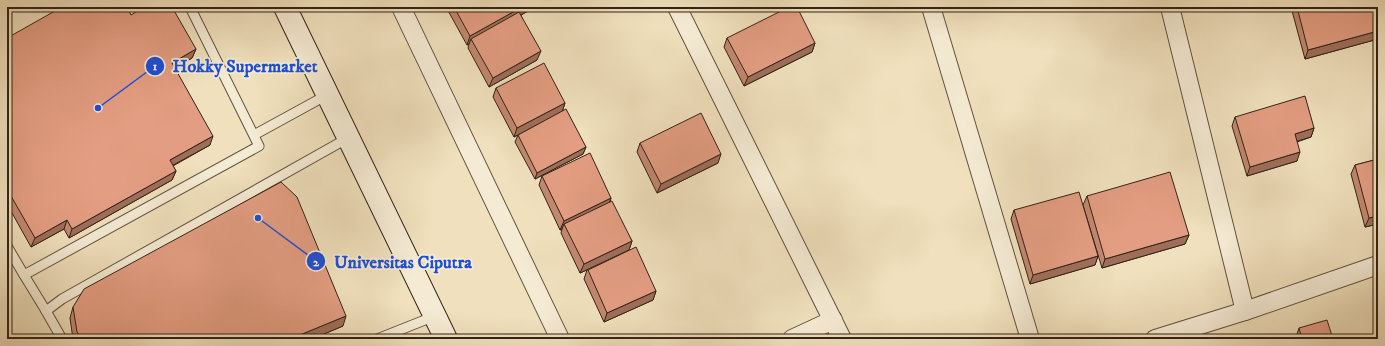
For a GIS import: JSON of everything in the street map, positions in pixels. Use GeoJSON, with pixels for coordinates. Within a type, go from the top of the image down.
{"type":"FeatureCollection","features":[{"type":"Feature","properties":{"kind":"street"},"geometry":{"type":"LineString","coordinates":[[285,7],[446,339]]}},
{"type":"Feature","properties":{"kind":"street"},"geometry":{"type":"LineString","coordinates":[[401,7],[560,339]]}},
{"type":"Feature","properties":{"kind":"street"},"geometry":{"type":"LineString","coordinates":[[677,7],[842,339]]}},
{"type":"Feature","properties":{"kind":"street"},"geometry":{"type":"LineString","coordinates":[[931,7],[1030,339]]}},
{"type":"Feature","properties":{"kind":"street"},"geometry":{"type":"LineString","coordinates":[[1170,7],[1245,311]]}},
{"type":"Feature","properties":{"kind":"street"},"geometry":{"type":"LineString","coordinates":[[1155,339],[1245,311],[1378,265]]}},
{"type":"Feature","properties":{"kind":"street"},"geometry":{"type":"LineString","coordinates":[[792,339],[833,320]]}},
{"type":"Feature","properties":{"kind":"lane"},"geometry":{"type":"LineString","coordinates":[[24,275],[259,146],[190,7]]}},
{"type":"Feature","properties":{"kind":"lane"},"geometry":{"type":"LineString","coordinates":[[254,135],[327,95]]}},
{"type":"Feature","properties":{"kind":"lane"},"geometry":{"type":"LineString","coordinates":[[46,311],[62,299],[119,266],[348,138]]}},
{"type":"Feature","properties":{"kind":"lane"},"geometry":{"type":"LineString","coordinates":[[7,246],[62,339]]}},
{"type":"Feature","properties":{"kind":"lane"},"geometry":{"type":"LineString","coordinates":[[377,339],[435,316]]}},
{"type":"Feature","properties":{"kind":"building"},"geometry":{"type":"Polygon","coordinates":[[[62,7],[127,7],[131,15],[144,7],[172,7],[196,49],[172,63],[213,136],[170,160],[176,171],[72,229],[67,220],[35,238],[7,189],[7,38],[62,7]]]}},
{"type":"Feature","properties":{"kind":"building"},"geometry":{"type":"Polygon","coordinates":[[[454,7],[522,7],[470,36],[454,7]]]}},
{"type":"Feature","properties":{"kind":"building"},"geometry":{"type":"Polygon","coordinates":[[[789,7],[797,7],[815,43],[748,77],[727,38],[789,7]]]}},
{"type":"Feature","properties":{"kind":"building"},"geometry":{"type":"Polygon","coordinates":[[[1297,7],[1378,7],[1378,31],[1308,50],[1297,7]]]}},
{"type":"Feature","properties":{"kind":"building"},"geometry":{"type":"Polygon","coordinates":[[[519,12],[541,51],[493,78],[471,39],[519,12]]]}},
{"type":"Feature","properties":{"kind":"building"},"geometry":{"type":"Polygon","coordinates":[[[544,63],[565,103],[517,128],[496,88],[544,63]]]}},
{"type":"Feature","properties":{"kind":"building"},"geometry":{"type":"Polygon","coordinates":[[[1305,96],[1314,128],[1295,134],[1300,152],[1250,167],[1235,117],[1305,96]]]}},
{"type":"Feature","properties":{"kind":"building"},"geometry":{"type":"Polygon","coordinates":[[[566,109],[586,147],[537,173],[518,135],[566,109]]]}},
{"type":"Feature","properties":{"kind":"building"},"geometry":{"type":"Polygon","coordinates":[[[701,113],[721,154],[661,184],[640,143],[701,113]]]}},
{"type":"Feature","properties":{"kind":"building"},"geometry":{"type":"Polygon","coordinates":[[[590,153],[611,198],[564,221],[542,176],[590,153]]]}},
{"type":"Feature","properties":{"kind":"building"},"geometry":{"type":"Polygon","coordinates":[[[1378,159],[1378,216],[1369,218],[1355,165],[1378,159]]]}},
{"type":"Feature","properties":{"kind":"building"},"geometry":{"type":"Polygon","coordinates":[[[1170,172],[1189,235],[1105,259],[1087,196],[1170,172]]]}},
{"type":"Feature","properties":{"kind":"building"},"geometry":{"type":"Polygon","coordinates":[[[281,182],[297,197],[346,316],[290,339],[82,339],[77,332],[73,307],[84,289],[281,182]]]}},
{"type":"Feature","properties":{"kind":"building"},"geometry":{"type":"Polygon","coordinates":[[[1079,192],[1098,256],[1033,275],[1014,210],[1079,192]]]}},
{"type":"Feature","properties":{"kind":"building"},"geometry":{"type":"Polygon","coordinates":[[[612,201],[632,241],[584,264],[564,224],[612,201]]]}},
{"type":"Feature","properties":{"kind":"building"},"geometry":{"type":"Polygon","coordinates":[[[636,247],[656,291],[607,313],[588,270],[636,247]]]}},
{"type":"Feature","properties":{"kind":"building"},"geometry":{"type":"Polygon","coordinates":[[[1327,320],[1333,339],[1302,339],[1299,328],[1327,320]]]}},
{"type":"Feature","properties":{"kind":"place","name":"Hokky Supermarket"},"geometry":{"type":"Point","coordinates":[98,108]}},
{"type":"Feature","properties":{"kind":"place","name":"Universitas Ciputra"},"geometry":{"type":"Point","coordinates":[258,218]}}]}
